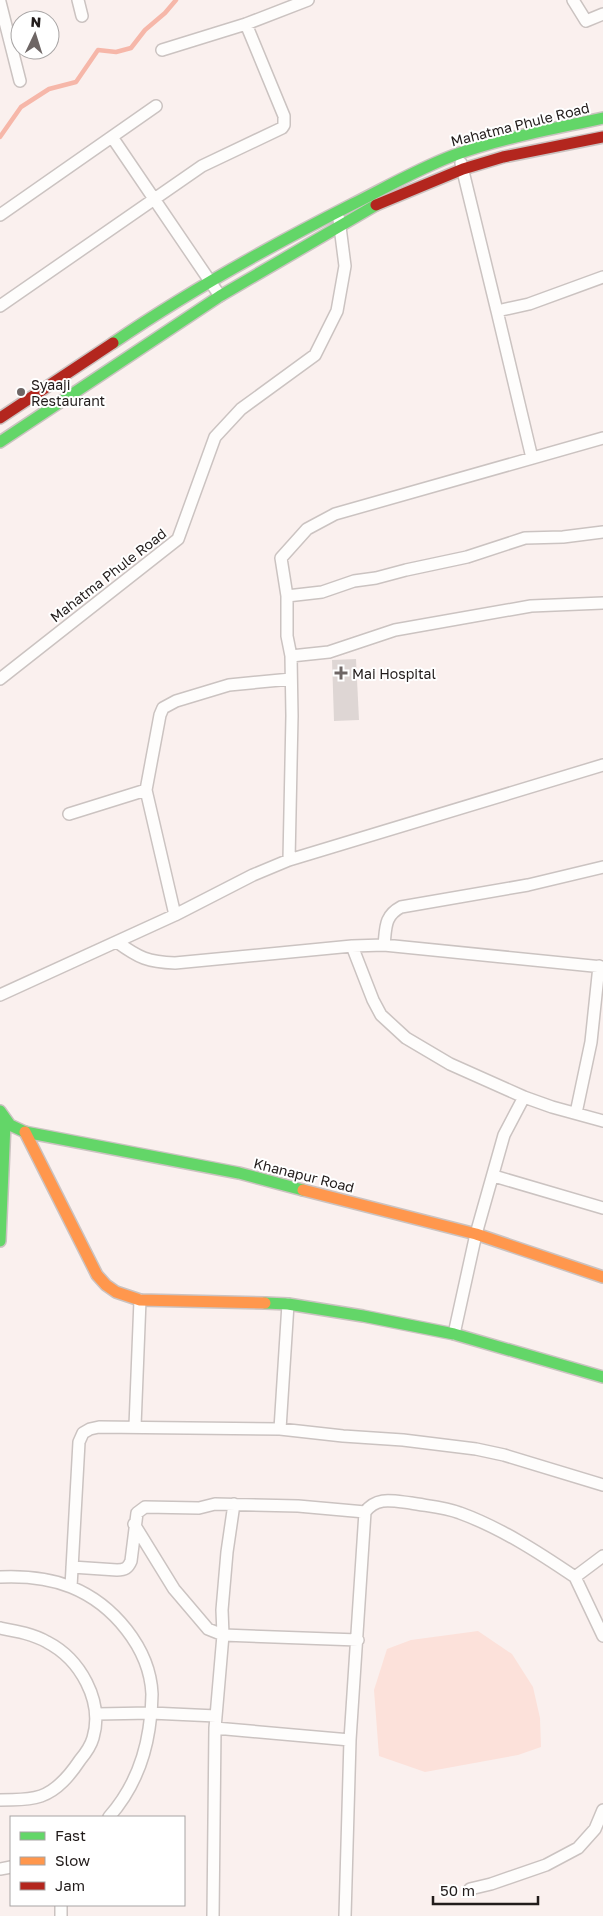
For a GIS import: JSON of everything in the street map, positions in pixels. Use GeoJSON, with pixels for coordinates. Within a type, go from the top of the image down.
{"type":"FeatureCollection","features":[{"type":"Feature","properties":{"kind":"main road","name":"Mahatma Phule Road"},"geometry":{"type":"LineString","coordinates":[[0,418],[139,325],[210,282],[412,174],[458,154],[494,143],[603,118]]}},
{"type":"Feature","properties":{"kind":"main road","name":"Mahatma Phule Road"},"geometry":{"type":"LineString","coordinates":[[0,442],[220,296],[341,228],[384,201],[462,169],[503,157],[603,137]]}},
{"type":"Feature","properties":{"kind":"main road"},"geometry":{"type":"LineString","coordinates":[[0,1111],[5,1123],[0,1241]]}},
{"type":"Feature","properties":{"kind":"main road","name":"Khanapur Road"},"geometry":{"type":"LineString","coordinates":[[5,1123],[25,1132],[239,1173],[476,1234],[603,1278]]}},
{"type":"Feature","properties":{"kind":"main road"},"geometry":{"type":"LineString","coordinates":[[25,1132],[97,1275],[106,1286],[116,1293],[140,1300],[288,1304],[454,1334],[603,1377]]}},
{"type":"Feature","properties":{"kind":"street"},"geometry":{"type":"LineString","coordinates":[[78,0],[82,16]]}},
{"type":"Feature","properties":{"kind":"street"},"geometry":{"type":"LineString","coordinates":[[162,50],[246,24],[308,0]]}},
{"type":"Feature","properties":{"kind":"street"},"geometry":{"type":"LineString","coordinates":[[573,0],[586,21],[603,14]]}},
{"type":"Feature","properties":{"kind":"street"},"geometry":{"type":"LineString","coordinates":[[0,2],[20,81]]}},
{"type":"Feature","properties":{"kind":"street"},"geometry":{"type":"LineString","coordinates":[[0,306],[202,166],[279,131],[284,125],[284,116],[246,24]]}},
{"type":"Feature","properties":{"kind":"street"},"geometry":{"type":"LineString","coordinates":[[0,214],[156,106]]}},
{"type":"Feature","properties":{"kind":"street"},"geometry":{"type":"LineString","coordinates":[[112,137],[220,296]]}},
{"type":"Feature","properties":{"kind":"street"},"geometry":{"type":"LineString","coordinates":[[458,154],[532,458]]}},
{"type":"Feature","properties":{"kind":"street","name":"Mahatma Phule Road"},"geometry":{"type":"LineString","coordinates":[[0,680],[178,539],[215,437],[241,410],[316,355],[337,311],[345,266],[338,212]]}},
{"type":"Feature","properties":{"kind":"street"},"geometry":{"type":"LineString","coordinates":[[497,311],[529,304],[603,277]]}},
{"type":"Feature","properties":{"kind":"street"},"geometry":{"type":"LineString","coordinates":[[289,860],[292,716],[291,656],[286,636],[287,596],[281,558],[307,529],[335,514],[603,438]]}},
{"type":"Feature","properties":{"kind":"street"},"geometry":{"type":"LineString","coordinates":[[287,596],[322,592],[354,581],[376,578],[467,557],[525,538],[563,537],[603,532]]}},
{"type":"Feature","properties":{"kind":"street"},"geometry":{"type":"LineString","coordinates":[[291,656],[329,652],[395,630],[531,606],[603,603]]}},
{"type":"Feature","properties":{"kind":"street"},"geometry":{"type":"LineString","coordinates":[[175,915],[146,790],[160,715],[163,708],[176,701],[229,685],[291,679]]}},
{"type":"Feature","properties":{"kind":"street"},"geometry":{"type":"LineString","coordinates":[[0,995],[175,915],[253,875],[289,860],[603,765]]}},
{"type":"Feature","properties":{"kind":"street"},"geometry":{"type":"LineString","coordinates":[[69,814],[146,790]]}},
{"type":"Feature","properties":{"kind":"street"},"geometry":{"type":"LineString","coordinates":[[384,945],[388,920],[392,912],[400,907],[528,885],[603,867]]}},
{"type":"Feature","properties":{"kind":"street"},"geometry":{"type":"LineString","coordinates":[[117,942],[134,954],[153,962],[175,963],[352,946],[384,945],[601,967],[591,1042],[576,1114]]}},
{"type":"Feature","properties":{"kind":"street"},"geometry":{"type":"LineString","coordinates":[[352,946],[373,1000],[381,1015],[406,1038],[450,1064],[524,1098],[603,1121]]}},
{"type":"Feature","properties":{"kind":"street"},"geometry":{"type":"LineString","coordinates":[[591,1042],[603,1045]]}},
{"type":"Feature","properties":{"kind":"street"},"geometry":{"type":"LineString","coordinates":[[454,1334],[476,1234],[494,1176],[504,1135],[524,1098]]}},
{"type":"Feature","properties":{"kind":"street"},"geometry":{"type":"LineString","coordinates":[[494,1176],[603,1208]]}},
{"type":"Feature","properties":{"kind":"street"},"geometry":{"type":"LineString","coordinates":[[135,1426],[140,1300]]}},
{"type":"Feature","properties":{"kind":"street"},"geometry":{"type":"LineString","coordinates":[[280,1429],[288,1304]]}},
{"type":"Feature","properties":{"kind":"street"},"geometry":{"type":"LineString","coordinates":[[71,1587],[79,1442],[82,1433],[99,1427],[280,1429],[403,1440],[476,1449],[513,1457],[603,1485]]}},
{"type":"Feature","properties":{"kind":"street"},"geometry":{"type":"LineString","coordinates":[[345,1916],[350,1740],[365,1512],[370,1506],[378,1501],[387,1500],[459,1512],[498,1530],[548,1558],[575,1576],[603,1636]]}},
{"type":"Feature","properties":{"kind":"street"},"geometry":{"type":"LineString","coordinates":[[72,1567],[117,1570],[124,1570],[129,1567],[134,1524],[137,1513],[145,1507],[199,1508],[215,1504],[234,1504],[298,1506],[365,1512]]}},
{"type":"Feature","properties":{"kind":"street"},"geometry":{"type":"LineString","coordinates":[[213,1916],[215,1728],[223,1635],[222,1610],[225,1571],[234,1504]]}},
{"type":"Feature","properties":{"kind":"street"},"geometry":{"type":"LineString","coordinates":[[134,1524],[179,1595],[208,1629],[223,1635],[358,1640]]}},
{"type":"Feature","properties":{"kind":"street"},"geometry":{"type":"LineString","coordinates":[[575,1576],[603,1556]]}},
{"type":"Feature","properties":{"kind":"street"},"geometry":{"type":"LineString","coordinates":[[0,1577],[32,1578],[71,1587],[92,1597],[118,1620],[139,1646],[150,1678],[152,1694],[146,1750],[134,1780],[120,1804],[110,1816]]}},
{"type":"Feature","properties":{"kind":"street"},"geometry":{"type":"LineString","coordinates":[[0,1628],[48,1642],[69,1658],[86,1679],[97,1714],[93,1738],[72,1772],[57,1788],[43,1795],[20,1801],[0,1800]]}},
{"type":"Feature","properties":{"kind":"street"},"geometry":{"type":"LineString","coordinates":[[97,1714],[151,1713],[216,1716]]}},
{"type":"Feature","properties":{"kind":"street"},"geometry":{"type":"LineString","coordinates":[[215,1728],[350,1740]]}},
{"type":"Feature","properties":{"kind":"street"},"geometry":{"type":"LineString","coordinates":[[470,1889],[491,1884],[546,1865],[578,1848],[595,1829],[603,1810]]}},
{"type":"Feature","properties":{"kind":"shaded area"},"geometry":{"type":"Polygon","coordinates":[[[478,1631],[512,1654],[533,1687],[540,1718],[541,1747],[518,1755],[425,1772],[379,1756],[374,1690],[387,1649],[411,1640],[478,1631]]]}},
{"type":"Feature","properties":{"kind":"building"},"geometry":{"type":"Polygon","coordinates":[[[356,659],[359,720],[334,721],[332,660],[356,659]]]}},
{"type":"Feature","properties":{"kind":"waterway"},"geometry":{"type":"LineString","coordinates":[[0,137],[21,107],[49,89],[76,82],[98,50],[116,52],[131,48],[145,30],[165,13],[176,0]]}},
{"type":"Feature","properties":{"kind":"traffic: fast"},"geometry":{"type":"LineString","coordinates":[[113,343],[200,287],[322,220],[427,167],[452,156],[489,144],[603,118]]}},
{"type":"Feature","properties":{"kind":"traffic: fast"},"geometry":{"type":"LineString","coordinates":[[0,442],[220,296],[376,205]]}},
{"type":"Feature","properties":{"kind":"traffic: fast"},"geometry":{"type":"LineString","coordinates":[[0,1111],[10,1125],[25,1132],[239,1173],[303,1190]]}},
{"type":"Feature","properties":{"kind":"traffic: fast"},"geometry":{"type":"LineString","coordinates":[[0,1241],[5,1123]]}},
{"type":"Feature","properties":{"kind":"traffic: fast"},"geometry":{"type":"LineString","coordinates":[[265,1303],[288,1304],[363,1316],[454,1334],[603,1377]]}},
{"type":"Feature","properties":{"kind":"traffic: slow"},"geometry":{"type":"LineString","coordinates":[[25,1132],[97,1275],[106,1285],[116,1292],[140,1300],[265,1303]]}},
{"type":"Feature","properties":{"kind":"traffic: slow"},"geometry":{"type":"LineString","coordinates":[[303,1190],[476,1234],[603,1277]]}},
{"type":"Feature","properties":{"kind":"traffic: jam"},"geometry":{"type":"LineString","coordinates":[[376,205],[463,169],[503,157],[603,137]]}},
{"type":"Feature","properties":{"kind":"traffic: jam"},"geometry":{"type":"LineString","coordinates":[[0,418],[113,343]]}},
{"type":"Feature","properties":{"kind":"place","name":"Syaaji Restaurant"},"geometry":{"type":"Point","coordinates":[21,392]}},
{"type":"Feature","properties":{"kind":"place","name":"Mai Hospital"},"geometry":{"type":"Point","coordinates":[341,673]}}]}
